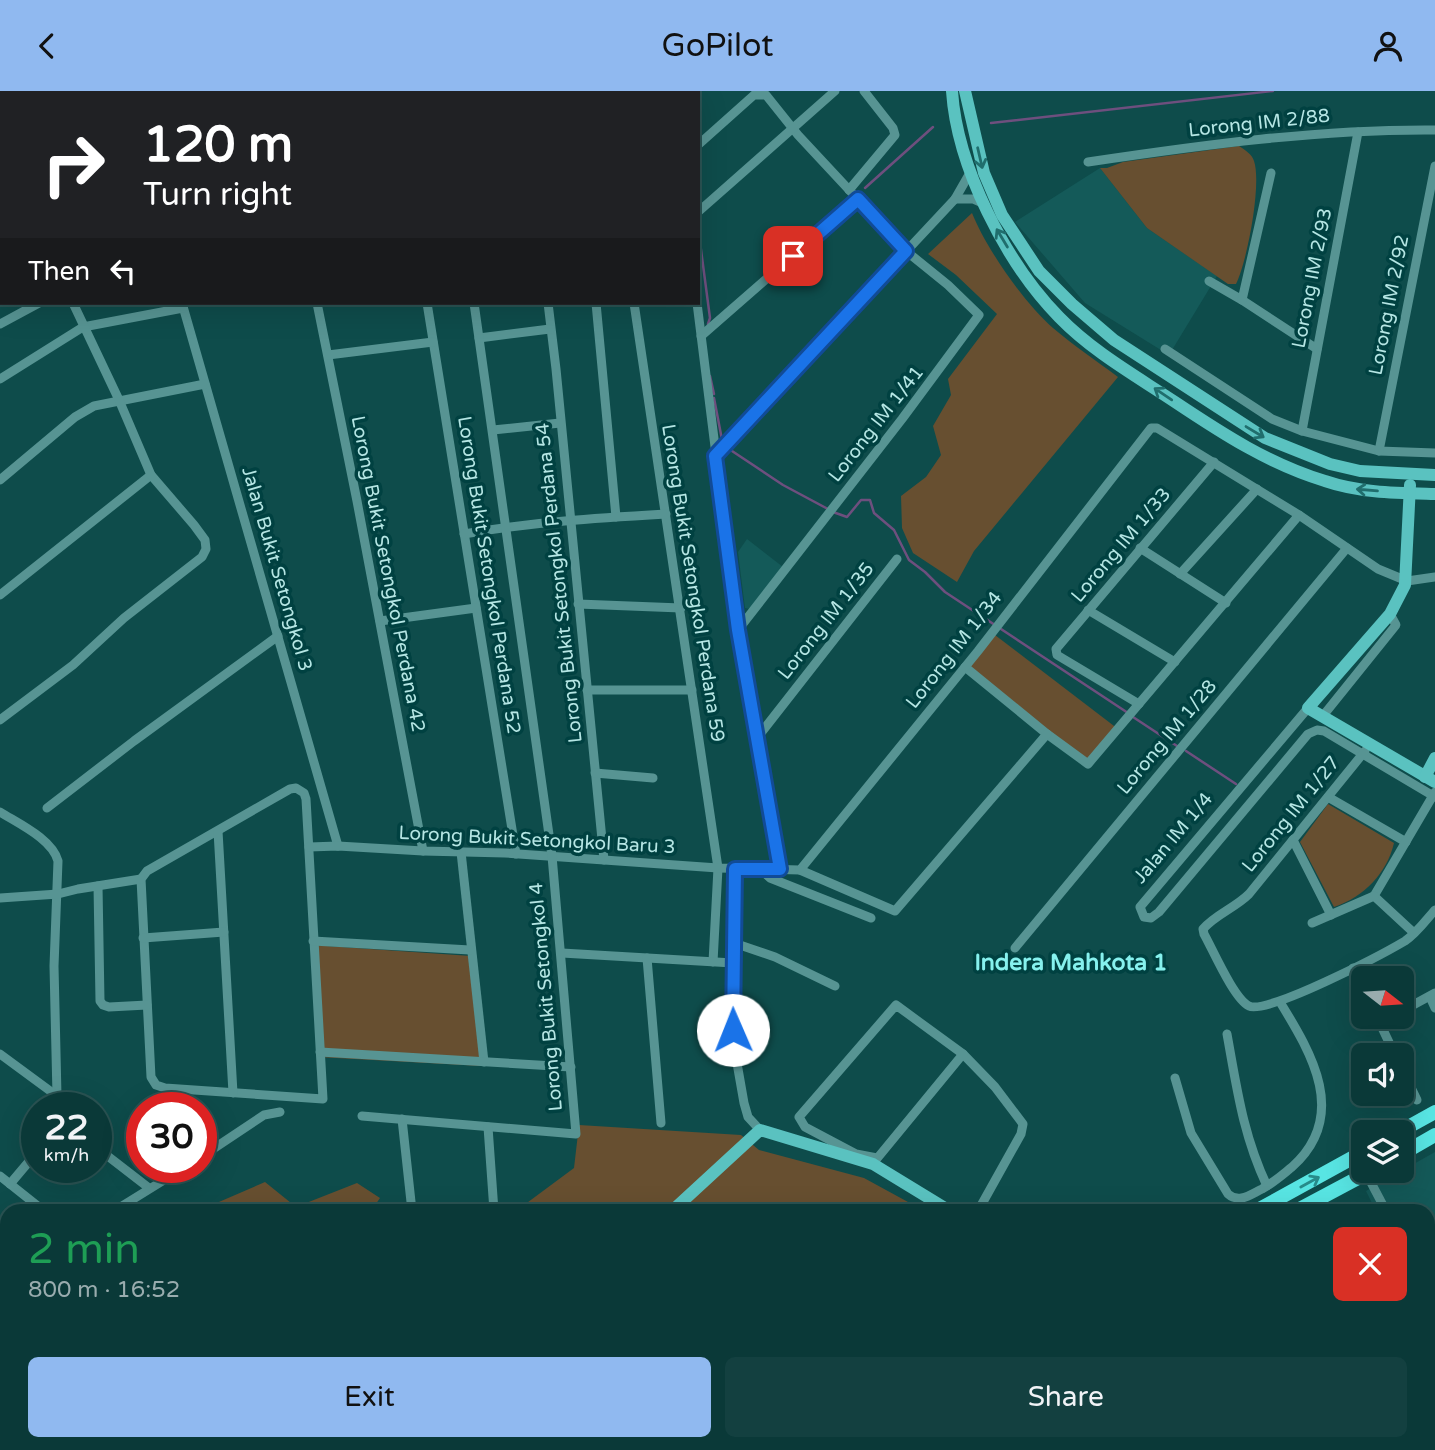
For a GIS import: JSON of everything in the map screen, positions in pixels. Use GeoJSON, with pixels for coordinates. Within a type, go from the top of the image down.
{"type":"FeatureCollection","features":[{"type":"Feature","properties":{"kind":"main road"},"geometry":{"type":"LineString","coordinates":[[1414,1124],[1435,1112]]}},
{"type":"Feature","properties":{"kind":"main road"},"geometry":{"type":"LineString","coordinates":[[1414,1147],[1435,1135]]}},
{"type":"Feature","properties":{"kind":"main road"},"geometry":{"type":"LineString","coordinates":[[1270,1204],[1351,1159]]}},
{"type":"Feature","properties":{"kind":"main road"},"geometry":{"type":"LineString","coordinates":[[1309,1204],[1351,1181]]}},
{"type":"Feature","properties":{"kind":"street"},"geometry":{"type":"LineString","coordinates":[[701,209],[835,91]]}},
{"type":"Feature","properties":{"kind":"street"},"geometry":{"type":"LineString","coordinates":[[849,190],[895,135],[893,128],[864,91]]}},
{"type":"Feature","properties":{"kind":"street"},"geometry":{"type":"LineString","coordinates":[[952,91],[953,112],[982,203],[1010,252],[1059,317],[1103,355],[1256,454],[1325,481],[1357,489],[1435,494]]}},
{"type":"Feature","properties":{"kind":"street"},"geometry":{"type":"LineString","coordinates":[[965,91],[984,173],[998,208],[1040,271],[1114,340],[1265,437],[1331,464],[1360,471],[1435,475]]}},
{"type":"Feature","properties":{"kind":"street"},"geometry":{"type":"LineString","coordinates":[[700,143],[754,95],[766,95],[792,128],[906,251]]}},
{"type":"Feature","properties":{"kind":"street","name":"Lorong IM 2/88"},"geometry":{"type":"LineString","coordinates":[[1088,162],[1183,148],[1306,135],[1435,130]]}},
{"type":"Feature","properties":{"kind":"street","name":"Lorong IM 2/93"},"geometry":{"type":"LineString","coordinates":[[1301,431],[1357,132]]}},
{"type":"Feature","properties":{"kind":"street","name":"Lorong IM 2/92"},"geometry":{"type":"LineString","coordinates":[[1380,451],[1435,166]]}},
{"type":"Feature","properties":{"kind":"street"},"geometry":{"type":"LineString","coordinates":[[715,456],[955,199],[971,171]]}},
{"type":"Feature","properties":{"kind":"street"},"geometry":{"type":"LineString","coordinates":[[1242,299],[1270,173]]}},
{"type":"Feature","properties":{"kind":"street"},"geometry":{"type":"LineString","coordinates":[[955,199],[973,198],[982,203]]}},
{"type":"Feature","properties":{"kind":"street"},"geometry":{"type":"LineString","coordinates":[[705,333],[858,199]]}},
{"type":"Feature","properties":{"kind":"street","name":"Lorong IM 1/41"},"geometry":{"type":"LineString","coordinates":[[738,630],[978,319],[978,312],[906,251]]}},
{"type":"Feature","properties":{"kind":"street"},"geometry":{"type":"LineString","coordinates":[[1209,281],[1242,299],[1317,349]]}},
{"type":"Feature","properties":{"kind":"street"},"geometry":{"type":"LineString","coordinates":[[0,324],[35,305]]}},
{"type":"Feature","properties":{"kind":"street"},"geometry":{"type":"LineString","coordinates":[[0,720],[96,645],[124,618],[202,557],[206,549],[205,540],[149,472],[119,400],[74,305]]}},
{"type":"Feature","properties":{"kind":"street"},"geometry":{"type":"LineString","coordinates":[[0,379],[83,327],[182,305]]}},
{"type":"Feature","properties":{"kind":"street","name":"Jalan Bukit Setongkol 3"},"geometry":{"type":"LineString","coordinates":[[182,305],[338,846]]}},
{"type":"Feature","properties":{"kind":"street","name":"Lorong Bukit Setongkol Perdana 42"},"geometry":{"type":"LineString","coordinates":[[317,305],[423,851]]}},
{"type":"Feature","properties":{"kind":"street","name":"Lorong Bukit Setongkol Perdana 52"},"geometry":{"type":"LineString","coordinates":[[427,305],[516,854]]}},
{"type":"Feature","properties":{"kind":"street","name":"Lorong Bukit Setongkol Perdana 52"},"geometry":{"type":"LineString","coordinates":[[474,305],[552,856]]}},
{"type":"Feature","properties":{"kind":"street","name":"Lorong Bukit Setongkol Perdana 54"},"geometry":{"type":"LineString","coordinates":[[548,305],[604,860]]}},
{"type":"Feature","properties":{"kind":"street"},"geometry":{"type":"LineString","coordinates":[[596,305],[616,517]]}},
{"type":"Feature","properties":{"kind":"street","name":"Lorong Bukit Setongkol Perdana 59"},"geometry":{"type":"LineString","coordinates":[[634,305],[718,868],[713,962]]}},
{"type":"Feature","properties":{"kind":"street"},"geometry":{"type":"LineString","coordinates":[[698,305],[705,333],[715,456],[738,630],[780,869],[800,870],[895,911],[1048,734]]}},
{"type":"Feature","properties":{"kind":"street"},"geometry":{"type":"LineString","coordinates":[[479,338],[550,329]]}},
{"type":"Feature","properties":{"kind":"street"},"geometry":{"type":"LineString","coordinates":[[328,355],[433,342]]}},
{"type":"Feature","properties":{"kind":"street"},"geometry":{"type":"LineString","coordinates":[[1165,349],[1272,419],[1301,431],[1380,451],[1435,453]]}},
{"type":"Feature","properties":{"kind":"street"},"geometry":{"type":"LineString","coordinates":[[0,480],[75,417],[94,406],[205,384]]}},
{"type":"Feature","properties":{"kind":"street"},"geometry":{"type":"LineString","coordinates":[[493,430],[560,423]]}},
{"type":"Feature","properties":{"kind":"street","name":"Lorong IM 1/34"},"geometry":{"type":"LineString","coordinates":[[800,870],[965,667],[1145,433],[1151,428],[1157,428],[1214,463]]}},
{"type":"Feature","properties":{"kind":"street"},"geometry":{"type":"LineString","coordinates":[[1214,463],[1299,515],[1378,569],[1407,581],[1435,577]]}},
{"type":"Feature","properties":{"kind":"street","name":"Lorong IM 1/33"},"geometry":{"type":"LineString","coordinates":[[1136,708],[1056,652],[1088,610],[1214,463]]}},
{"type":"Feature","properties":{"kind":"street"},"geometry":{"type":"LineString","coordinates":[[0,595],[149,472]]}},
{"type":"Feature","properties":{"kind":"street","name":"Jalan IM 1/4"},"geometry":{"type":"LineString","coordinates":[[1410,475],[1407,581],[1391,614],[1140,907],[1144,917],[1150,918],[1160,912],[1308,734],[1317,730],[1366,749],[1434,795]]}},
{"type":"Feature","properties":{"kind":"street"},"geometry":{"type":"LineString","coordinates":[[1180,574],[1257,489]]}},
{"type":"Feature","properties":{"kind":"street"},"geometry":{"type":"LineString","coordinates":[[464,534],[506,526],[666,513]]}},
{"type":"Feature","properties":{"kind":"street"},"geometry":{"type":"LineString","coordinates":[[965,667],[1088,764],[1299,515]]}},
{"type":"Feature","properties":{"kind":"street"},"geometry":{"type":"LineString","coordinates":[[1140,548],[1226,603]]}},
{"type":"Feature","properties":{"kind":"street","name":"Lorong IM 1/28"},"geometry":{"type":"LineString","coordinates":[[1015,948],[1347,548]]}},
{"type":"Feature","properties":{"kind":"street","name":"Lorong IM 1/35"},"geometry":{"type":"LineString","coordinates":[[757,738],[897,559]]}},
{"type":"Feature","properties":{"kind":"street"},"geometry":{"type":"LineString","coordinates":[[578,604],[681,608]]}},
{"type":"Feature","properties":{"kind":"street"},"geometry":{"type":"LineString","coordinates":[[380,621],[476,608]]}},
{"type":"Feature","properties":{"kind":"street"},"geometry":{"type":"LineString","coordinates":[[1088,610],[1175,662]]}},
{"type":"Feature","properties":{"kind":"street","name":"Jalan IM 1/4"},"geometry":{"type":"LineString","coordinates":[[1321,716],[1396,625],[1391,614]]}},
{"type":"Feature","properties":{"kind":"street"},"geometry":{"type":"LineString","coordinates":[[47,808],[278,636]]}},
{"type":"Feature","properties":{"kind":"street"},"geometry":{"type":"LineString","coordinates":[[587,690],[692,690]]}},
{"type":"Feature","properties":{"kind":"street"},"geometry":{"type":"LineString","coordinates":[[1308,708],[1366,749],[1430,780],[1435,758]]}},
{"type":"Feature","properties":{"kind":"street","name":"Lorong IM 1/27"},"geometry":{"type":"LineString","coordinates":[[1280,1002],[1255,1009],[1245,1004],[1203,929],[1212,919],[1238,905],[1366,749]]}},
{"type":"Feature","properties":{"kind":"street"},"geometry":{"type":"LineString","coordinates":[[595,773],[653,778]]}},
{"type":"Feature","properties":{"kind":"street"},"geometry":{"type":"LineString","coordinates":[[0,898],[58,894],[144,875],[290,789],[300,790],[306,799],[323,1099],[165,1088],[156,1085],[151,1077],[143,938],[144,875]]}},
{"type":"Feature","properties":{"kind":"street"},"geometry":{"type":"LineString","coordinates":[[1312,923],[1374,896],[1434,795]]}},
{"type":"Feature","properties":{"kind":"street"},"geometry":{"type":"LineString","coordinates":[[1328,797],[1406,842]]}},
{"type":"Feature","properties":{"kind":"street"},"geometry":{"type":"LineString","coordinates":[[1,815],[22,826],[55,852],[59,869],[54,966],[57,1092]]}},
{"type":"Feature","properties":{"kind":"street"},"geometry":{"type":"LineString","coordinates":[[218,831],[233,1093]]}},
{"type":"Feature","properties":{"kind":"street"},"geometry":{"type":"LineString","coordinates":[[1293,840],[1331,915]]}},
{"type":"Feature","properties":{"kind":"street","name":"Lorong Bukit Setongkol Baru 3"},"geometry":{"type":"LineString","coordinates":[[309,847],[516,854],[735,869],[780,869]]}},
{"type":"Feature","properties":{"kind":"street"},"geometry":{"type":"LineString","coordinates":[[461,852],[484,1062]]}},
{"type":"Feature","properties":{"kind":"street","name":"Lorong Bukit Setongkol 4"},"geometry":{"type":"LineString","coordinates":[[488,1127],[576,1134],[552,856]]}},
{"type":"Feature","properties":{"kind":"street"},"geometry":{"type":"LineString","coordinates":[[759,868],[770,878],[871,918]]}},
{"type":"Feature","properties":{"kind":"street"},"geometry":{"type":"LineString","coordinates":[[735,869],[732,1014],[738,1081],[748,1117],[760,1131],[875,1161]]}},
{"type":"Feature","properties":{"kind":"street"},"geometry":{"type":"LineString","coordinates":[[98,886],[100,1001],[109,1007],[147,1005]]}},
{"type":"Feature","properties":{"kind":"street"},"geometry":{"type":"LineString","coordinates":[[1374,896],[1414,933]]}},
{"type":"Feature","properties":{"kind":"street"},"geometry":{"type":"LineString","coordinates":[[1357,966],[1406,940],[1435,910]]}},
{"type":"Feature","properties":{"kind":"street"},"geometry":{"type":"LineString","coordinates":[[143,938],[224,932]]}},
{"type":"Feature","properties":{"kind":"street"},"geometry":{"type":"LineString","coordinates":[[313,941],[470,950]]}},
{"type":"Feature","properties":{"kind":"street"},"geometry":{"type":"LineString","coordinates":[[734,943],[775,957],[835,986]]}},
{"type":"Feature","properties":{"kind":"street"},"geometry":{"type":"LineString","coordinates":[[562,953],[733,963]]}},
{"type":"Feature","properties":{"kind":"street"},"geometry":{"type":"LineString","coordinates":[[647,958],[662,1123]]}},
{"type":"Feature","properties":{"kind":"street"},"geometry":{"type":"LineString","coordinates":[[1175,1078],[1191,1133],[1228,1194],[1232,1198],[1241,1199],[1267,1186],[1299,1160],[1314,1141],[1321,1109],[1317,1072],[1306,1045],[1280,1002],[1351,969]]}},
{"type":"Feature","properties":{"kind":"street"},"geometry":{"type":"LineString","coordinates":[[1414,1005],[1432,995],[1435,1008]]}},
{"type":"Feature","properties":{"kind":"street"},"geometry":{"type":"LineString","coordinates":[[940,1204],[875,1161],[805,1127],[799,1117],[896,1005],[963,1054],[995,1087],[1023,1124],[1021,1134],[982,1204]]}},
{"type":"Feature","properties":{"kind":"street"},"geometry":{"type":"LineString","coordinates":[[1227,1034],[1245,1129],[1267,1186]]}},
{"type":"Feature","properties":{"kind":"street"},"geometry":{"type":"LineString","coordinates":[[320,1052],[570,1067]]}},
{"type":"Feature","properties":{"kind":"street"},"geometry":{"type":"LineString","coordinates":[[0,1054],[52,1092]]}},
{"type":"Feature","properties":{"kind":"street"},"geometry":{"type":"LineString","coordinates":[[875,1161],[963,1054]]}},
{"type":"Feature","properties":{"kind":"street"},"geometry":{"type":"LineString","coordinates":[[1414,1094],[1417,1100]]}},
{"type":"Feature","properties":{"kind":"street"},"geometry":{"type":"LineString","coordinates":[[217,1146],[264,1115],[279,1112]]}},
{"type":"Feature","properties":{"kind":"street"},"geometry":{"type":"LineString","coordinates":[[362,1116],[488,1127],[494,1204]]}},
{"type":"Feature","properties":{"kind":"street"},"geometry":{"type":"LineString","coordinates":[[402,1119],[411,1204]]}},
{"type":"Feature","properties":{"kind":"street"},"geometry":{"type":"LineString","coordinates":[[680,1204],[760,1131]]}},
{"type":"Feature","properties":{"kind":"street"},"geometry":{"type":"LineString","coordinates":[[112,1159],[149,1188]]}},
{"type":"Feature","properties":{"kind":"street"},"geometry":{"type":"LineString","coordinates":[[10,1184],[21,1171]]}},
{"type":"Feature","properties":{"kind":"street"},"geometry":{"type":"LineString","coordinates":[[0,1176],[35,1204]]}},
{"type":"Feature","properties":{"kind":"street"},"geometry":{"type":"LineString","coordinates":[[1279,1178],[1287,1195]]}},
{"type":"Feature","properties":{"kind":"street"},"geometry":{"type":"LineString","coordinates":[[125,1204],[158,1183]]}},
{"type":"Feature","properties":{"kind":"street"},"geometry":{"type":"LineString","coordinates":[[1373,1183],[1383,1204]]}},
{"type":"Feature","properties":{"kind":"shaded area"},"geometry":{"type":"Polygon","coordinates":[[[1239,146],[1253,159],[1256,187],[1249,241],[1236,284],[1228,284],[1147,228],[1100,168],[1123,162],[1239,146]]]}},
{"type":"Feature","properties":{"kind":"shaded area"},"geometry":{"type":"Polygon","coordinates":[[[1100,168],[1147,228],[1217,276],[1169,355],[1085,303],[1015,222],[1100,168]]]}},
{"type":"Feature","properties":{"kind":"shaded area"},"geometry":{"type":"Polygon","coordinates":[[[972,213],[996,258],[1030,304],[1061,335],[1118,377],[974,551],[957,582],[913,553],[902,528],[901,496],[926,477],[941,455],[933,426],[951,395],[948,379],[997,314],[956,275],[928,254],[972,213]]]}},
{"type":"Feature","properties":{"kind":"shaded area"},"geometry":{"type":"Polygon","coordinates":[[[747,539],[783,567],[750,609],[745,608],[738,552],[747,539]]]}},
{"type":"Feature","properties":{"kind":"shaded area"},"geometry":{"type":"Polygon","coordinates":[[[991,632],[1118,729],[1088,764],[965,667],[991,632]]]}},
{"type":"Feature","properties":{"kind":"shaded area"},"geometry":{"type":"Polygon","coordinates":[[[1328,804],[1394,843],[1386,864],[1373,883],[1355,897],[1334,907],[1300,842],[1328,804]]]}},
{"type":"Feature","properties":{"kind":"shaded area"},"geometry":{"type":"Polygon","coordinates":[[[312,945],[471,956],[482,1066],[318,1057],[312,945]]]}},
{"type":"Feature","properties":{"kind":"shaded area"},"geometry":{"type":"Polygon","coordinates":[[[579,1125],[741,1135],[759,1150],[864,1178],[912,1204],[525,1204],[574,1168],[579,1125]]]}},
{"type":"Feature","properties":{"kind":"shaded area"},"geometry":{"type":"Polygon","coordinates":[[[1435,1152],[1435,1204],[1372,1204],[1366,1191],[1380,1183],[1414,1183],[1414,1164],[1435,1152]]]}},
{"type":"Feature","properties":{"kind":"shaded area"},"geometry":{"type":"Polygon","coordinates":[[[265,1182],[292,1204],[214,1204],[265,1182]]]}},
{"type":"Feature","properties":{"kind":"shaded area"},"geometry":{"type":"Polygon","coordinates":[[[357,1183],[380,1198],[376,1204],[304,1204],[357,1183]]]}},
{"type":"Feature","properties":{"kind":"waterway"},"geometry":{"type":"LineString","coordinates":[[991,123],[1273,91]]}},
{"type":"Feature","properties":{"kind":"waterway"},"geometry":{"type":"LineString","coordinates":[[865,188],[933,127]]}},
{"type":"Feature","properties":{"kind":"waterway"},"geometry":{"type":"LineString","coordinates":[[700,242],[710,318],[708,324]]}},
{"type":"Feature","properties":{"kind":"waterway"},"geometry":{"type":"LineString","coordinates":[[710,376],[714,394]]}},
{"type":"Feature","properties":{"kind":"waterway"},"geometry":{"type":"LineString","coordinates":[[714,398],[723,445],[783,485],[828,509]]}},
{"type":"Feature","properties":{"kind":"waterway"},"geometry":{"type":"LineString","coordinates":[[833,512],[847,517],[861,500],[870,500],[874,513],[894,530],[909,560],[945,592],[1128,713]]}},
{"type":"Feature","properties":{"kind":"waterway"},"geometry":{"type":"LineString","coordinates":[[1133,717],[1177,746]]}},
{"type":"Feature","properties":{"kind":"waterway"},"geometry":{"type":"LineString","coordinates":[[1186,751],[1236,784]]}},
{"type":"Feature","properties":{"kind":"district","name":"Indera Mahkota 1"},"geometry":{"type":"Point","coordinates":[1071,963]}},
{"type":"Feature","properties":{"kind":"route"},"geometry":{"type":"LineString","coordinates":[[733,1030],[735,869],[780,869],[738,630],[715,456],[906,251],[858,199],[793,256]]}}]}
